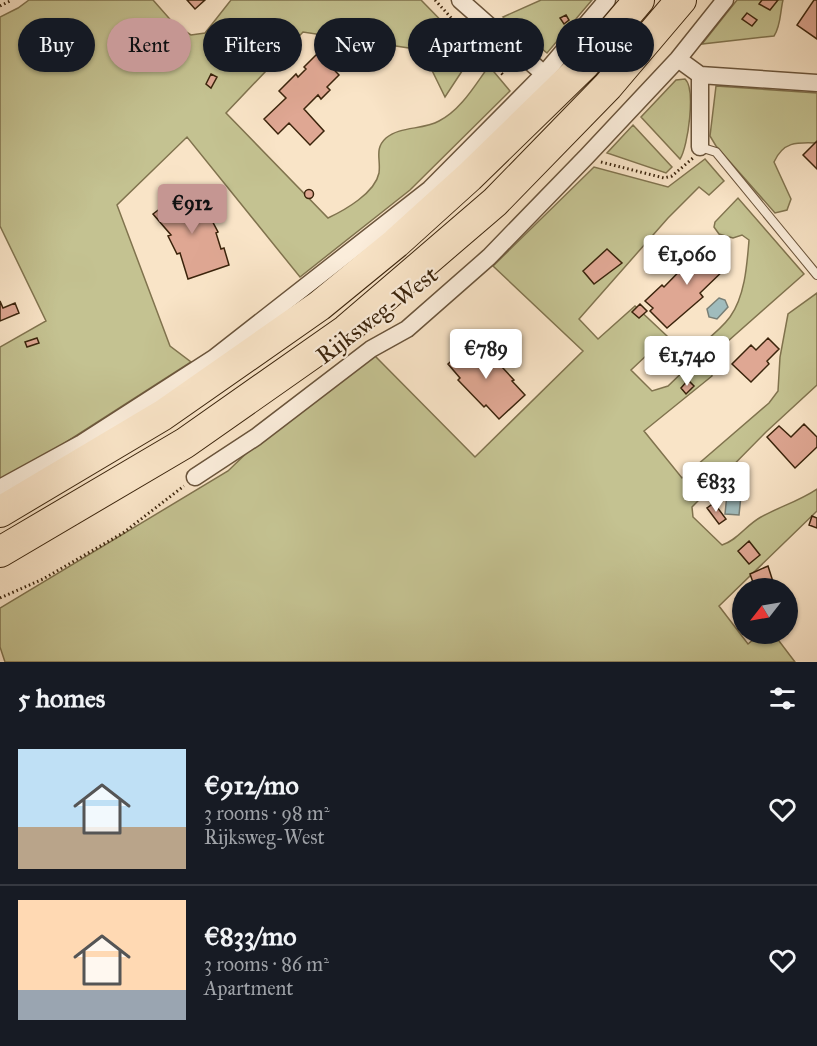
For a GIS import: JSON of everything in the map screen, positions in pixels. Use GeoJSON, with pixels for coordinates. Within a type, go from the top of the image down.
{"type":"FeatureCollection","features":[{"type":"Feature","properties":{"kind":"highway"},"geometry":{"type":"LineString","coordinates":[[0,512],[163,415],[319,306],[396,243],[469,177],[584,65],[639,0]]}},
{"type":"Feature","properties":{"kind":"highway"},"geometry":{"type":"LineString","coordinates":[[0,552],[185,443],[346,330],[495,202],[608,86],[681,0]]}},
{"type":"Feature","properties":{"kind":"street"},"geometry":{"type":"LineString","coordinates":[[460,0],[544,74]]}},
{"type":"Feature","properties":{"kind":"street"},"geometry":{"type":"LineString","coordinates":[[0,488],[82,443],[214,358],[430,189],[544,74],[607,0]]}},
{"type":"Feature","properties":{"kind":"street","name":"Rijksweg-West"},"geometry":{"type":"LineString","coordinates":[[195,477],[256,437],[371,349],[407,328],[489,257],[678,59],[725,0]]}},
{"type":"Feature","properties":{"kind":"street"},"geometry":{"type":"LineString","coordinates":[[678,59],[700,75],[817,83]]}},
{"type":"Feature","properties":{"kind":"street"},"geometry":{"type":"LineString","coordinates":[[700,75],[700,147]]}},
{"type":"Feature","properties":{"kind":"lane"},"geometry":{"type":"LineString","coordinates":[[700,147],[716,152],[817,275]]}},
{"type":"Feature","properties":{"kind":"path"},"geometry":{"type":"LineString","coordinates":[[0,6],[12,0]]}},
{"type":"Feature","properties":{"kind":"path"},"geometry":{"type":"LineString","coordinates":[[435,0],[504,76]]}},
{"type":"Feature","properties":{"kind":"path"},"geometry":{"type":"LineString","coordinates":[[601,162],[664,178],[672,176],[691,161],[700,147]]}},
{"type":"Feature","properties":{"kind":"path"},"geometry":{"type":"LineString","coordinates":[[0,598],[43,579],[123,533],[195,477]]}},
{"type":"Feature","properties":{"kind":"shaded area"},"geometry":{"type":"Polygon","coordinates":[[[29,0],[153,0],[169,18],[107,18],[107,72],[191,72],[191,35],[203,33],[203,72],[265,72],[226,113],[328,218],[351,206],[372,187],[379,173],[380,146],[386,138],[398,132],[433,124],[447,116],[467,97],[485,72],[494,72],[510,91],[410,190],[300,277],[187,137],[117,205],[170,346],[191,362],[57,448],[0,479],[0,347],[46,321],[0,226],[0,17],[29,0]]]}},
{"type":"Feature","properties":{"kind":"shaded area"},"geometry":{"type":"Polygon","coordinates":[[[231,0],[421,0],[439,18],[408,18],[408,48],[396,46],[396,18],[314,18],[314,34],[303,32],[302,18],[217,18],[231,0]]]}},
{"type":"Feature","properties":{"kind":"shaded area"},"geometry":{"type":"Polygon","coordinates":[[[541,0],[592,0],[577,18],[556,18],[556,42],[547,53],[544,51],[544,18],[503,17],[541,0]]]}},
{"type":"Feature","properties":{"kind":"shaded area"},"geometry":{"type":"Polygon","coordinates":[[[737,0],[783,0],[774,36],[702,44],[737,0]]]}},
{"type":"Feature","properties":{"kind":"shaded area"},"geometry":{"type":"Polygon","coordinates":[[[433,72],[461,72],[445,97],[433,72]]]}},
{"type":"Feature","properties":{"kind":"shaded area"},"geometry":{"type":"Polygon","coordinates":[[[685,79],[690,94],[690,118],[686,143],[680,159],[641,117],[676,80],[685,79]]]}},
{"type":"Feature","properties":{"kind":"shaded area"},"geometry":{"type":"Polygon","coordinates":[[[716,86],[817,93],[817,143],[786,147],[774,162],[791,199],[787,210],[775,213],[716,146],[710,136],[716,86]]]}},
{"type":"Feature","properties":{"kind":"shaded area"},"geometry":{"type":"Polygon","coordinates":[[[633,125],[672,167],[666,173],[607,153],[633,125]]]}},
{"type":"Feature","properties":{"kind":"shaded area"},"geometry":{"type":"Polygon","coordinates":[[[705,159],[724,181],[709,195],[699,187],[668,218],[579,319],[598,339],[635,306],[667,336],[631,370],[652,391],[668,386],[694,361],[689,355],[726,322],[739,300],[749,240],[742,235],[733,238],[719,234],[714,227],[715,222],[738,198],[804,274],[710,357],[712,376],[644,431],[682,478],[769,403],[778,391],[780,357],[788,314],[817,293],[817,385],[766,432],[692,507],[693,517],[722,545],[733,540],[761,517],[817,489],[817,511],[748,578],[732,578],[732,593],[719,606],[732,623],[732,644],[781,644],[795,662],[5,662],[0,647],[0,608],[228,471],[260,440],[375,356],[475,457],[583,351],[493,266],[594,167],[668,187],[705,159]]]}},
{"type":"Feature","properties":{"kind":"water"},"geometry":{"type":"Polygon","coordinates":[[[719,298],[725,300],[728,307],[717,319],[709,317],[707,309],[719,298]]]}},
{"type":"Feature","properties":{"kind":"water"},"geometry":{"type":"Polygon","coordinates":[[[728,484],[742,486],[739,515],[725,514],[728,484]]]}},
{"type":"Feature","properties":{"kind":"building"},"geometry":{"type":"Polygon","coordinates":[[[187,0],[205,0],[195,9],[187,0]]]}},
{"type":"Feature","properties":{"kind":"building"},"geometry":{"type":"Polygon","coordinates":[[[762,0],[778,0],[770,10],[759,4],[762,0]]]}},
{"type":"Feature","properties":{"kind":"building"},"geometry":{"type":"Polygon","coordinates":[[[814,0],[817,0],[817,39],[797,25],[814,0]]]}},
{"type":"Feature","properties":{"kind":"building"},"geometry":{"type":"Polygon","coordinates":[[[747,13],[757,20],[752,26],[742,19],[747,13]]]}},
{"type":"Feature","properties":{"kind":"building"},"geometry":{"type":"Polygon","coordinates":[[[314,57],[314,72],[336,72],[339,75],[327,87],[330,90],[321,99],[318,95],[304,109],[324,131],[310,145],[289,123],[278,134],[264,119],[286,98],[279,91],[296,74],[298,77],[306,69],[304,67],[314,57]]]}},
{"type":"Feature","properties":{"kind":"building"},"geometry":{"type":"Polygon","coordinates":[[[211,74],[217,77],[211,88],[206,84],[211,74]]]}},
{"type":"Feature","properties":{"kind":"building"},"geometry":{"type":"Polygon","coordinates":[[[817,141],[817,169],[803,155],[817,141]]]}},
{"type":"Feature","properties":{"kind":"building"},"geometry":{"type":"Polygon","coordinates":[[[188,187],[198,201],[196,203],[207,216],[209,215],[218,232],[216,233],[221,249],[224,248],[229,265],[188,279],[180,253],[177,254],[168,236],[171,235],[153,214],[188,187]]]}},
{"type":"Feature","properties":{"kind":"building"},"geometry":{"type":"Polygon","coordinates":[[[309,190],[313,194],[309,198],[305,194],[309,190]]]}},
{"type":"Feature","properties":{"kind":"building"},"geometry":{"type":"Polygon","coordinates":[[[707,243],[729,265],[700,293],[703,297],[667,328],[650,311],[653,308],[645,301],[662,285],[664,287],[707,243]]]}},
{"type":"Feature","properties":{"kind":"building"},"geometry":{"type":"Polygon","coordinates":[[[607,249],[622,263],[594,284],[583,271],[607,249]]]}},
{"type":"Feature","properties":{"kind":"building"},"geometry":{"type":"Polygon","coordinates":[[[0,301],[3,308],[15,303],[19,313],[0,321],[0,301]]]}},
{"type":"Feature","properties":{"kind":"building"},"geometry":{"type":"Polygon","coordinates":[[[640,304],[647,311],[639,318],[632,312],[640,304]]]}},
{"type":"Feature","properties":{"kind":"building"},"geometry":{"type":"Polygon","coordinates":[[[37,338],[39,343],[27,347],[25,342],[37,338]]]}},
{"type":"Feature","properties":{"kind":"building"},"geometry":{"type":"Polygon","coordinates":[[[768,338],[779,349],[767,361],[769,364],[751,382],[732,364],[751,345],[756,350],[768,338]]]}},
{"type":"Feature","properties":{"kind":"building"},"geometry":{"type":"Polygon","coordinates":[[[473,340],[486,354],[488,352],[525,395],[499,419],[458,380],[460,378],[448,364],[473,340]]]}},
{"type":"Feature","properties":{"kind":"building"},"geometry":{"type":"Polygon","coordinates":[[[688,380],[694,386],[686,394],[681,388],[688,380]]]}},
{"type":"Feature","properties":{"kind":"building"},"geometry":{"type":"Polygon","coordinates":[[[804,424],[817,437],[817,447],[795,468],[767,437],[779,426],[791,437],[804,424]]]}},
{"type":"Feature","properties":{"kind":"building"},"geometry":{"type":"Polygon","coordinates":[[[714,503],[726,519],[719,524],[707,508],[714,503]]]}},
{"type":"Feature","properties":{"kind":"building"},"geometry":{"type":"Polygon","coordinates":[[[812,516],[817,518],[817,528],[809,525],[812,516]]]}},
{"type":"Feature","properties":{"kind":"building"},"geometry":{"type":"Polygon","coordinates":[[[749,541],[760,555],[749,564],[738,551],[749,541]]]}},
{"type":"Feature","properties":{"kind":"building"},"geometry":{"type":"Polygon","coordinates":[[[768,566],[772,578],[751,578],[750,574],[768,566]]]}}]}
